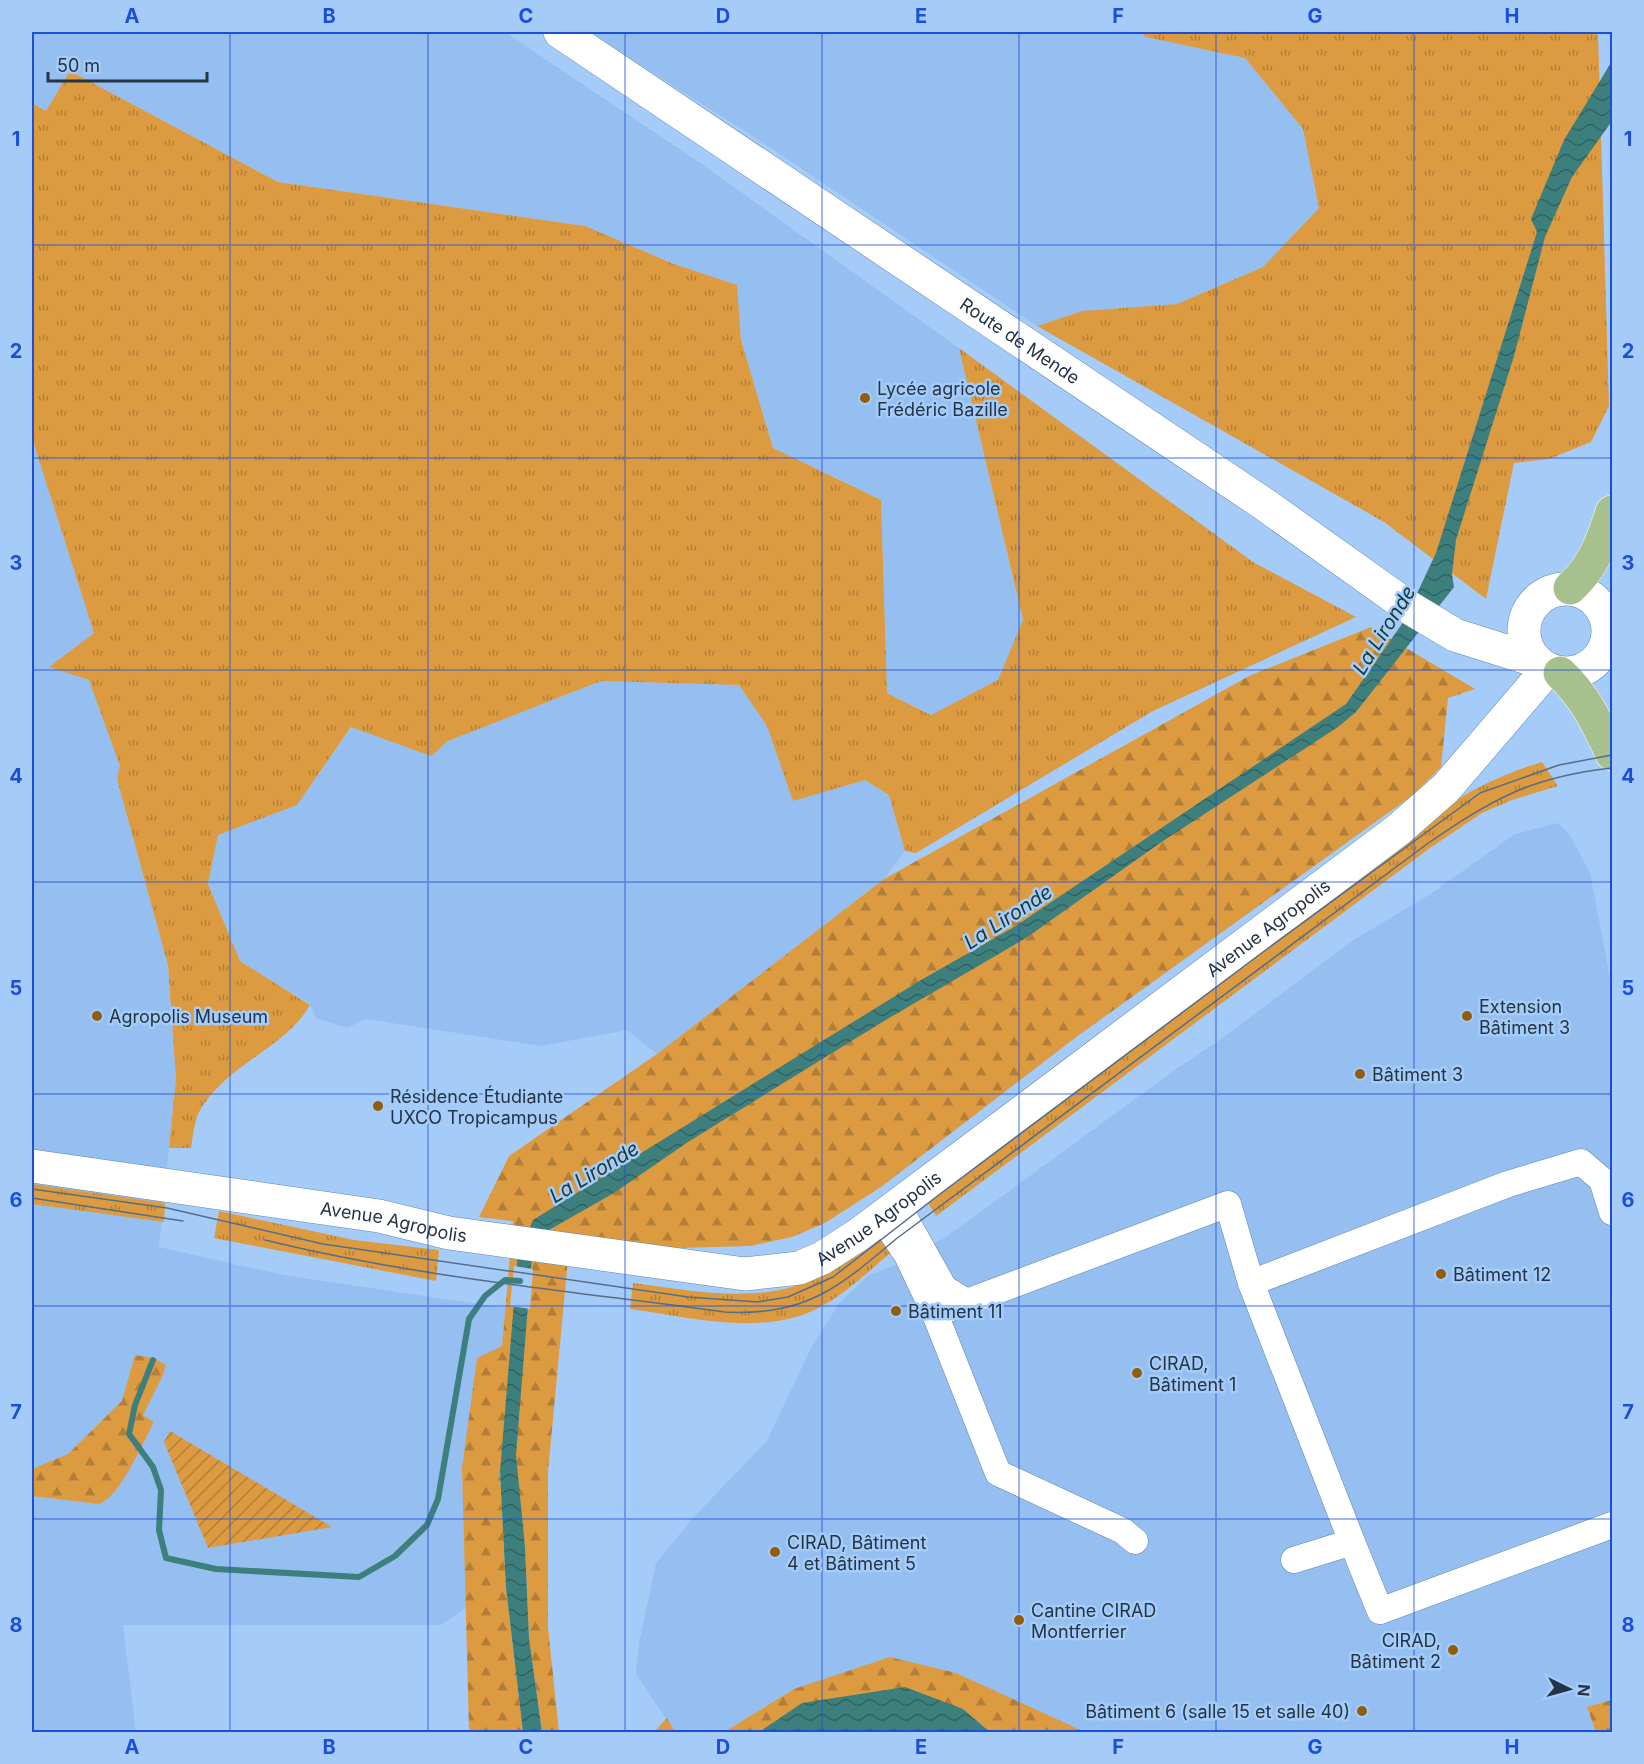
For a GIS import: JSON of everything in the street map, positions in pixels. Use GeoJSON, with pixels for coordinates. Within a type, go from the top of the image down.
{"type":"FeatureCollection","features":[{"type":"Feature","properties":{"kind":"main road"},"geometry":{"type":"LineString","coordinates":[[1570,588],[1585,574],[1598,553],[1612,512]]}},
{"type":"Feature","properties":{"kind":"main road"},"geometry":{"type":"LineString","coordinates":[[1548,668],[1580,691],[1612,754]]}},
{"type":"Feature","properties":{"kind":"street","name":"Route de Mende"},"geometry":{"type":"LineString","coordinates":[[560,32],[1294,525],[1436,624],[1455,634],[1548,668]]}},
{"type":"Feature","properties":{"kind":"street"},"geometry":{"type":"LineString","coordinates":[[1482,643],[1513,633],[1524,625],[1532,607],[1545,594],[1570,588],[1584,592],[1596,600],[1608,614],[1609,631],[1605,658],[1585,669],[1548,668],[1528,651],[1524,625]]}},
{"type":"Feature","properties":{"kind":"street","name":"Avenue Agropolis"},"geometry":{"type":"LineString","coordinates":[[32,1166],[192,1187],[379,1216],[449,1233],[632,1256],[746,1274],[771,1273],[799,1268],[822,1258],[889,1211],[1212,972],[1419,813],[1446,788],[1548,668]]}},
{"type":"Feature","properties":{"kind":"street"},"geometry":{"type":"LineString","coordinates":[[1251,1284],[1508,1184],[1581,1162],[1602,1180],[1612,1212]]}},
{"type":"Feature","properties":{"kind":"street"},"geometry":{"type":"LineString","coordinates":[[935,1314],[1228,1204],[1251,1284],[1380,1611],[1612,1525]]}},
{"type":"Feature","properties":{"kind":"street"},"geometry":{"type":"LineString","coordinates":[[889,1211],[944,1288],[965,1301]]}},
{"type":"Feature","properties":{"kind":"street"},"geometry":{"type":"LineString","coordinates":[[889,1211],[907,1256],[935,1314],[998,1473],[1123,1531],[1135,1541]]}},
{"type":"Feature","properties":{"kind":"street"},"geometry":{"type":"LineString","coordinates":[[1294,1560],[1352,1542]]}},
{"type":"Feature","properties":{"kind":"shaded area","name":"Lycée agricole Frédéric Bazille"},"geometry":{"type":"Polygon","coordinates":[[[32,32],[505,32],[703,165],[959,348],[1023,621],[999,680],[932,715],[887,693],[881,500],[773,448],[741,340],[737,285],[674,264],[585,226],[278,182],[70,71],[46,111],[32,103],[32,32]]]}},
{"type":"Feature","properties":{"kind":"shaded area"},"geometry":{"type":"Polygon","coordinates":[[[588,32],[1140,32],[1146,37],[1245,58],[1303,129],[1319,208],[1263,267],[1177,304],[1082,311],[1037,326],[751,135],[588,32]]]}},
{"type":"Feature","properties":{"kind":"shaded area"},"geometry":{"type":"Polygon","coordinates":[[[32,438],[94,633],[49,667],[89,680],[121,766],[117,779],[168,965],[176,1078],[159,1247],[283,1275],[505,1308],[502,1347],[462,1468],[466,1608],[441,1625],[123,1625],[136,1732],[32,1732],[32,438]]]}},
{"type":"Feature","properties":{"kind":"shaded area"},"geometry":{"type":"Polygon","coordinates":[[[601,681],[739,685],[767,726],[793,800],[865,780],[889,795],[905,851],[884,879],[657,1054],[627,1030],[541,1046],[366,1019],[347,1028],[316,1018],[310,1004],[240,961],[208,884],[218,835],[297,805],[352,727],[431,756],[448,741],[601,681]]]}},
{"type":"Feature","properties":{"kind":"shaded area"},"geometry":{"type":"Polygon","coordinates":[[[1558,823],[1569,834],[1590,873],[1612,988],[1612,1732],[1015,1732],[969,1701],[794,1689],[724,1732],[675,1732],[636,1674],[639,1643],[656,1563],[693,1518],[767,1441],[811,1348],[840,1302],[869,1275],[893,1266],[946,1237],[1179,1067],[1221,1039],[1352,941],[1432,893],[1515,834],[1558,823]]]}},
{"type":"Feature","properties":{"kind":"green space"},"geometry":{"type":"Polygon","coordinates":[[[1140,32],[1598,32],[1609,406],[1591,442],[1549,459],[1514,463],[1486,599],[1384,522],[1037,326],[1082,311],[1177,304],[1263,267],[1319,208],[1303,129],[1245,58],[1146,37],[1140,32]]]}},
{"type":"Feature","properties":{"kind":"green space"},"geometry":{"type":"Polygon","coordinates":[[[70,71],[278,182],[585,226],[674,264],[737,285],[741,340],[773,448],[881,500],[887,693],[931,715],[998,680],[1023,620],[959,348],[1253,562],[1356,617],[1153,711],[916,853],[905,851],[889,795],[865,780],[793,801],[767,726],[739,685],[601,681],[448,741],[431,756],[351,727],[297,805],[218,835],[208,884],[240,961],[310,1005],[286,1033],[240,1068],[211,1095],[197,1116],[191,1148],[169,1148],[176,1078],[168,965],[117,779],[120,766],[89,680],[49,667],[94,633],[32,438],[32,103],[46,111],[70,71]]]}},
{"type":"Feature","properties":{"kind":"green space"},"geometry":{"type":"Polygon","coordinates":[[[1371,627],[1475,689],[1448,698],[1441,767],[1413,795],[1075,1038],[881,1187],[825,1223],[792,1237],[750,1246],[679,1248],[570,1238],[548,1472],[548,1627],[559,1732],[542,1732],[529,1638],[525,1547],[516,1473],[500,1472],[506,1588],[523,1732],[469,1732],[462,1468],[477,1358],[502,1346],[513,1221],[479,1217],[509,1156],[657,1054],[884,879],[1251,675],[1371,627]]]}},
{"type":"Feature","properties":{"kind":"green space"},"geometry":{"type":"Polygon","coordinates":[[[1542,762],[1558,786],[1512,800],[1482,813],[1430,848],[936,1216],[923,1195],[1415,827],[1476,789],[1542,762]]]}},
{"type":"Feature","properties":{"kind":"green space"},"geometry":{"type":"Polygon","coordinates":[[[32,1184],[165,1203],[164,1222],[32,1204],[32,1184]]]}},
{"type":"Feature","properties":{"kind":"green space"},"geometry":{"type":"Polygon","coordinates":[[[219,1211],[354,1240],[439,1250],[436,1281],[214,1238],[219,1211]]]}},
{"type":"Feature","properties":{"kind":"green space"},"geometry":{"type":"Polygon","coordinates":[[[881,1231],[894,1250],[836,1298],[796,1317],[776,1321],[734,1323],[630,1309],[633,1283],[733,1294],[783,1289],[807,1282],[830,1270],[881,1231]]]}},
{"type":"Feature","properties":{"kind":"green space"},"geometry":{"type":"Polygon","coordinates":[[[135,1355],[154,1358],[166,1365],[143,1415],[154,1422],[115,1491],[99,1504],[32,1496],[32,1469],[68,1454],[122,1401],[135,1355]]]}},
{"type":"Feature","properties":{"kind":"green space"},"geometry":{"type":"Polygon","coordinates":[[[170,1431],[332,1527],[208,1548],[164,1442],[170,1431]]]}},
{"type":"Feature","properties":{"kind":"green space"},"geometry":{"type":"Polygon","coordinates":[[[890,1657],[956,1673],[1085,1732],[990,1732],[963,1709],[773,1732],[724,1732],[794,1689],[890,1657]]]}},
{"type":"Feature","properties":{"kind":"green space"},"geometry":{"type":"Polygon","coordinates":[[[1612,1700],[1612,1732],[1596,1732],[1587,1707],[1612,1700]]]}},
{"type":"Feature","properties":{"kind":"green space"},"geometry":{"type":"Polygon","coordinates":[[[667,1718],[675,1732],[654,1732],[667,1718]]]}},
{"type":"Feature","properties":{"kind":"water"},"geometry":{"type":"Polygon","coordinates":[[[1612,61],[1612,121],[1572,177],[1545,237],[1514,356],[1456,540],[1452,574],[1454,587],[1356,712],[1338,727],[1160,843],[1026,938],[884,1021],[688,1142],[614,1193],[549,1230],[532,1255],[516,1455],[525,1547],[529,1638],[542,1732],[523,1732],[506,1588],[500,1472],[518,1253],[533,1220],[921,980],[1014,927],[1346,704],[1404,621],[1436,553],[1537,232],[1531,219],[1564,140],[1612,61]]]}},
{"type":"Feature","properties":{"kind":"water"},"geometry":{"type":"Polygon","coordinates":[[[905,1687],[963,1709],[990,1732],[759,1732],[802,1703],[905,1687]]]}},
{"type":"Feature","properties":{"kind":"pier"},"geometry":{"type":"Polygon","coordinates":[[[514,1266],[533,1269],[530,1309],[510,1306],[514,1266]]]}},
{"type":"Feature","properties":{"kind":"waterway"},"geometry":{"type":"LineString","coordinates":[[153,1360],[135,1405],[129,1434],[153,1467],[161,1490],[159,1530],[166,1558],[216,1569],[359,1577],[395,1556],[427,1525],[438,1499],[469,1319],[485,1296],[505,1280],[520,1281]]}},
{"type":"Feature","properties":{"kind":"tram line"},"geometry":{"type":"LineString","coordinates":[[32,1189],[167,1208],[323,1244],[688,1297],[758,1302],[788,1297],[833,1277],[1267,949],[1480,793],[1559,765],[1612,755]]}},
{"type":"Feature","properties":{"kind":"tram line"},"geometry":{"type":"LineString","coordinates":[[265,1240],[436,1274],[724,1312],[752,1312],[798,1304],[818,1296],[856,1272],[896,1239],[1427,844],[1472,814],[1514,792],[1535,784],[1558,777],[1612,768]]}},
{"type":"Feature","properties":{"kind":"tram line"},"geometry":{"type":"LineString","coordinates":[[32,1198],[183,1221]]}},
{"type":"Feature","properties":{"kind":"place","name":"Lycée agricole Frédéric Bazille"},"geometry":{"type":"Point","coordinates":[865,398]}},
{"type":"Feature","properties":{"kind":"place","name":"Agropolis Museum"},"geometry":{"type":"Point","coordinates":[97,1016]}},
{"type":"Feature","properties":{"kind":"place","name":"Extension Bâtiment 3"},"geometry":{"type":"Point","coordinates":[1467,1016]}},
{"type":"Feature","properties":{"kind":"place","name":"Bâtiment 3"},"geometry":{"type":"Point","coordinates":[1360,1074]}},
{"type":"Feature","properties":{"kind":"place","name":"Résidence Étudiante UXCO Tropicampus"},"geometry":{"type":"Point","coordinates":[378,1106]}},
{"type":"Feature","properties":{"kind":"place","name":"Bâtiment 12"},"geometry":{"type":"Point","coordinates":[1441,1274]}},
{"type":"Feature","properties":{"kind":"place","name":"Bâtiment 11"},"geometry":{"type":"Point","coordinates":[896,1311]}},
{"type":"Feature","properties":{"kind":"place","name":"CIRAD, Bâtiment 1"},"geometry":{"type":"Point","coordinates":[1137,1373]}},
{"type":"Feature","properties":{"kind":"place","name":"CIRAD, Bâtiment 4 et Bâtiment 5"},"geometry":{"type":"Point","coordinates":[775,1552]}},
{"type":"Feature","properties":{"kind":"place","name":"Cantine CIRAD Montferrier"},"geometry":{"type":"Point","coordinates":[1019,1620]}},
{"type":"Feature","properties":{"kind":"place","name":"CIRAD, Bâtiment 2"},"geometry":{"type":"Point","coordinates":[1453,1650]}},
{"type":"Feature","properties":{"kind":"place","name":"Bâtiment 6 (salle 15 et salle 40)"},"geometry":{"type":"Point","coordinates":[1362,1711]}},
{"type":"Feature","properties":{"kind":"water label","name":"La Lironde"},"geometry":{"type":"Point","coordinates":[1384,630]}},
{"type":"Feature","properties":{"kind":"water label","name":"La Lironde"},"geometry":{"type":"Point","coordinates":[1008,917]}},
{"type":"Feature","properties":{"kind":"water label","name":"La Lironde"},"geometry":{"type":"Point","coordinates":[594,1172]}}]}
